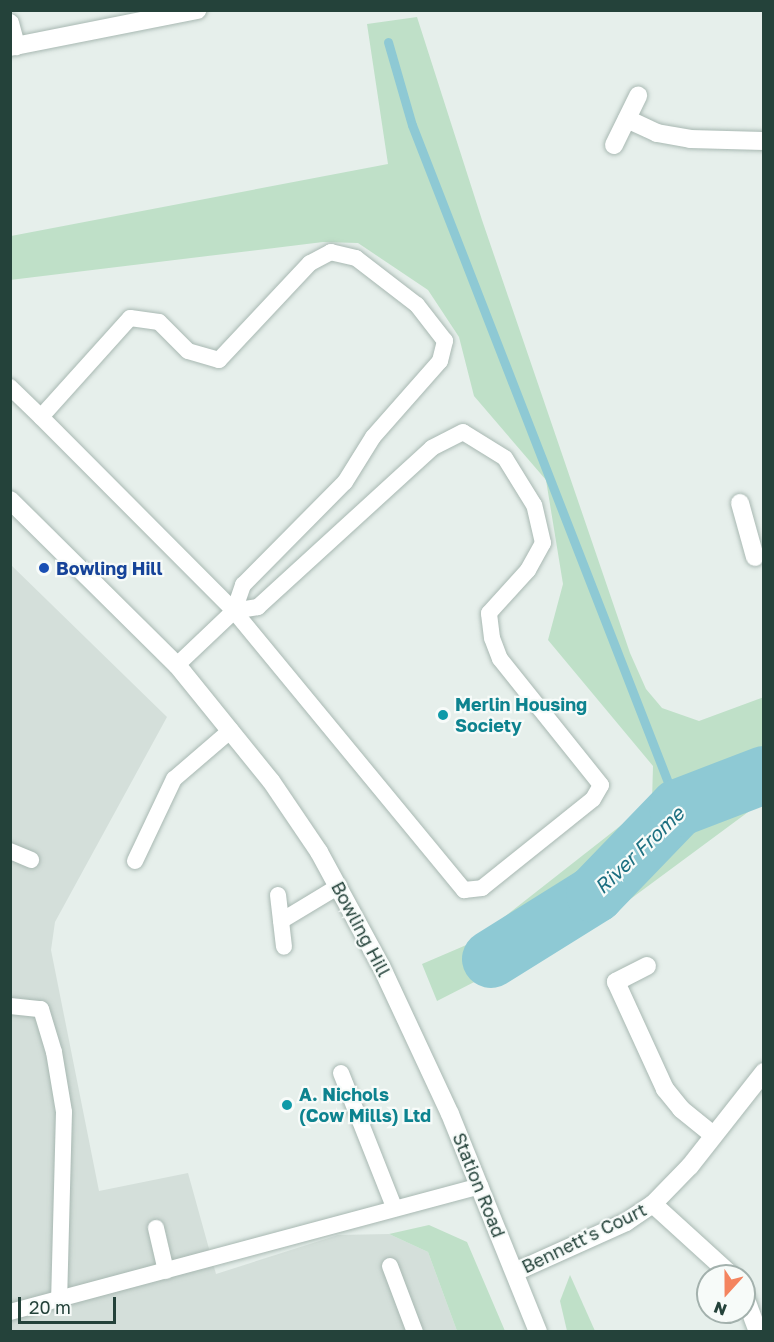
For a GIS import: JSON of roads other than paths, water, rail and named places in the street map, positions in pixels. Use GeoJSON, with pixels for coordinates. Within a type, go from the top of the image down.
{"type":"FeatureCollection","features":[{"type":"Feature","properties":{"kind":"street"},"geometry":{"type":"LineString","coordinates":[[10,23],[13,46],[197,10]]}},
{"type":"Feature","properties":{"kind":"street"},"geometry":{"type":"LineString","coordinates":[[614,145],[638,96]]}},
{"type":"Feature","properties":{"kind":"street"},"geometry":{"type":"LineString","coordinates":[[627,119],[657,133],[690,139],[764,141]]}},
{"type":"Feature","properties":{"kind":"street","name":"Bowling Hill"},"geometry":{"type":"LineString","coordinates":[[10,500],[177,665],[231,730],[299,820],[339,886],[417,1041]]}},
{"type":"Feature","properties":{"kind":"street"},"geometry":{"type":"LineString","coordinates":[[741,503],[756,529],[755,557]]}},
{"type":"Feature","properties":{"kind":"street"},"geometry":{"type":"LineString","coordinates":[[647,966],[615,982],[665,1089],[681,1109],[713,1135]]}},
{"type":"Feature","properties":{"kind":"street","name":"Station Road"},"geometry":{"type":"LineString","coordinates":[[417,1041],[480,1186],[538,1332]]}},
{"type":"Feature","properties":{"kind":"street","name":"Bennett's Court"},"geometry":{"type":"LineString","coordinates":[[515,1272],[626,1222],[653,1204],[764,1072]]}},
{"type":"Feature","properties":{"kind":"street","name":"Bennett's Court"},"geometry":{"type":"LineString","coordinates":[[653,1204],[719,1264]]}},
{"type":"Feature","properties":{"kind":"lane"},"geometry":{"type":"LineString","coordinates":[[41,417],[130,318],[159,322],[189,351],[219,360],[310,263],[331,252],[356,258],[417,305],[445,341],[440,362],[373,437],[345,482],[243,585],[234,610],[177,665]]}},
{"type":"Feature","properties":{"kind":"lane"},"geometry":{"type":"LineString","coordinates":[[10,387],[234,610],[464,890],[482,888],[593,799],[601,785],[500,659],[492,638],[489,613],[528,570],[543,543],[534,506],[505,458],[463,432],[432,448],[258,607],[234,610]]}},
{"type":"Feature","properties":{"kind":"lane"},"geometry":{"type":"LineString","coordinates":[[135,861],[174,778],[231,730]]}},
{"type":"Feature","properties":{"kind":"lane"},"geometry":{"type":"LineString","coordinates":[[10,851],[31,860]]}},
{"type":"Feature","properties":{"kind":"lane"},"geometry":{"type":"LineString","coordinates":[[281,921],[339,886]]}},
{"type":"Feature","properties":{"kind":"lane"},"geometry":{"type":"LineString","coordinates":[[278,895],[284,947]]}},
{"type":"Feature","properties":{"kind":"lane"},"geometry":{"type":"LineString","coordinates":[[10,1006],[41,1009],[54,1052],[64,1112],[58,1301]]}},
{"type":"Feature","properties":{"kind":"lane"},"geometry":{"type":"LineString","coordinates":[[341,1073],[394,1208]]}},
{"type":"Feature","properties":{"kind":"lane"},"geometry":{"type":"LineString","coordinates":[[10,1312],[58,1301],[480,1186]]}},
{"type":"Feature","properties":{"kind":"lane"},"geometry":{"type":"LineString","coordinates":[[156,1228],[166,1271]]}},
{"type":"Feature","properties":{"kind":"lane"},"geometry":{"type":"LineString","coordinates":[[390,1266],[415,1332]]}},
{"type":"Feature","properties":{"kind":"waterway"},"geometry":{"type":"LineString","coordinates":[[388,42],[412,125],[678,808]]}},
{"type":"Feature","properties":{"kind":"waterway","name":"River Frome"},"geometry":{"type":"LineString","coordinates":[[491,959],[595,894],[678,808],[764,775]]}},
{"type":"Feature","properties":{"kind":"place","name":"Bowling Hill"},"geometry":{"type":"Point","coordinates":[44,568]}},
{"type":"Feature","properties":{"kind":"place","name":"Merlin Housing Society"},"geometry":{"type":"Point","coordinates":[443,715]}},
{"type":"Feature","properties":{"kind":"place","name":"A. Nichols (Cow Mills) Ltd"},"geometry":{"type":"Point","coordinates":[287,1105]}}]}
